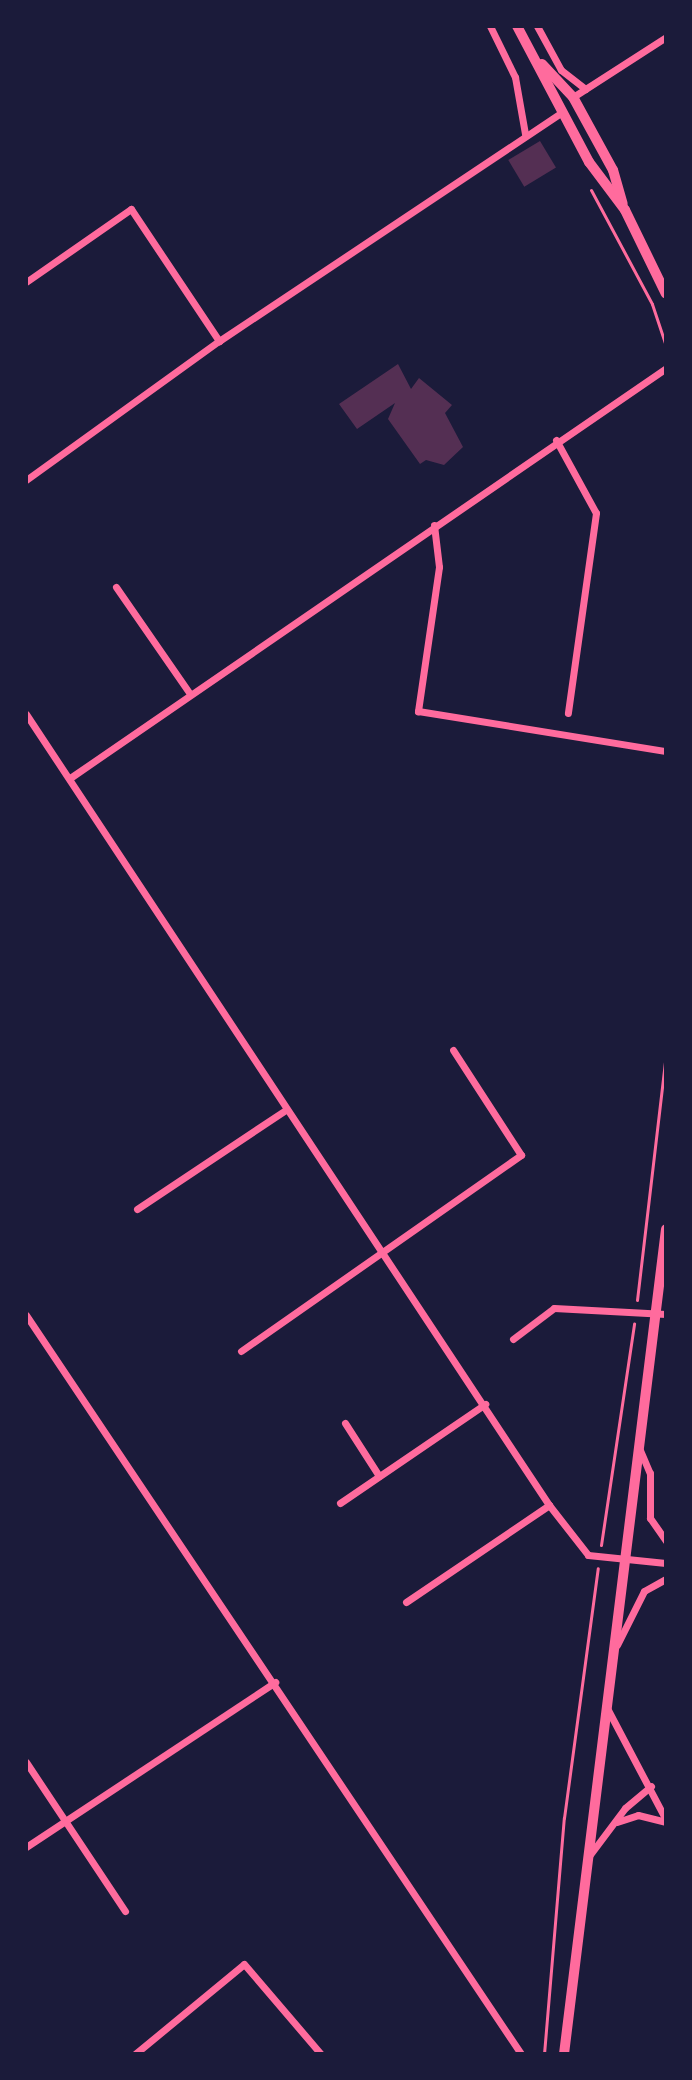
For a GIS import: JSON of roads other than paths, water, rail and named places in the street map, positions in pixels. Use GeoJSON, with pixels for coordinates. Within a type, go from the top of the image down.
{"type":"FeatureCollection","features":[{"type":"Feature","properties":{"kind":"main road"},"geometry":{"type":"LineString","coordinates":[[517,26],[561,113],[625,210],[666,294]]}},
{"type":"Feature","properties":{"kind":"main road"},"geometry":{"type":"LineString","coordinates":[[535,57],[573,97],[613,170],[625,210]]}},
{"type":"Feature","properties":{"kind":"main road"},"geometry":{"type":"LineString","coordinates":[[564,2054],[585,1861],[661,1314],[666,1229]]}},
{"type":"Feature","properties":{"kind":"street"},"geometry":{"type":"LineString","coordinates":[[490,26],[515,77],[525,134]]}},
{"type":"Feature","properties":{"kind":"street"},"geometry":{"type":"LineString","coordinates":[[537,26],[561,70],[585,89]]}},
{"type":"Feature","properties":{"kind":"street"},"geometry":{"type":"LineString","coordinates":[[573,97],[666,37]]}},
{"type":"Feature","properties":{"kind":"street"},"geometry":{"type":"LineString","coordinates":[[26,480],[219,341],[525,134],[561,113]]}},
{"type":"Feature","properties":{"kind":"street"},"geometry":{"type":"LineString","coordinates":[[26,282],[131,209],[219,341]]}},
{"type":"Feature","properties":{"kind":"street"},"geometry":{"type":"LineString","coordinates":[[70,778],[556,440],[666,368]]}},
{"type":"Feature","properties":{"kind":"street"},"geometry":{"type":"LineString","coordinates":[[556,440],[596,513],[568,713]]}},
{"type":"Feature","properties":{"kind":"street"},"geometry":{"type":"LineString","coordinates":[[434,525],[439,567],[418,711],[666,751]]}},
{"type":"Feature","properties":{"kind":"street"},"geometry":{"type":"LineString","coordinates":[[116,587],[190,694]]}},
{"type":"Feature","properties":{"kind":"street"},"geometry":{"type":"LineString","coordinates":[[26,714],[284,1111],[485,1404],[549,1505],[588,1555],[666,1563]]}},
{"type":"Feature","properties":{"kind":"street"},"geometry":{"type":"LineString","coordinates":[[241,1351],[383,1255],[521,1155],[453,1050]]}},
{"type":"Feature","properties":{"kind":"street"},"geometry":{"type":"LineString","coordinates":[[137,1209],[284,1111]]}},
{"type":"Feature","properties":{"kind":"street"},"geometry":{"type":"LineString","coordinates":[[513,1339],[554,1308],[661,1314]]}},
{"type":"Feature","properties":{"kind":"street"},"geometry":{"type":"LineString","coordinates":[[26,1315],[275,1682],[521,2054]]}},
{"type":"Feature","properties":{"kind":"street"},"geometry":{"type":"LineString","coordinates":[[340,1503],[485,1404]]}},
{"type":"Feature","properties":{"kind":"street"},"geometry":{"type":"LineString","coordinates":[[345,1423],[379,1476]]}},
{"type":"Feature","properties":{"kind":"street"},"geometry":{"type":"LineString","coordinates":[[640,1450],[650,1473],[650,1518],[666,1541]]}},
{"type":"Feature","properties":{"kind":"street"},"geometry":{"type":"LineString","coordinates":[[406,1602],[549,1505]]}},
{"type":"Feature","properties":{"kind":"street"},"geometry":{"type":"LineString","coordinates":[[614,1655],[636,1603],[666,1579]]}},
{"type":"Feature","properties":{"kind":"street"},"geometry":{"type":"LineString","coordinates":[[26,1847],[275,1682]]}},
{"type":"Feature","properties":{"kind":"street"},"geometry":{"type":"LineString","coordinates":[[608,1710],[651,1786],[666,1821]]}},
{"type":"Feature","properties":{"kind":"street"},"geometry":{"type":"LineString","coordinates":[[26,1762],[125,1911]]}},
{"type":"Feature","properties":{"kind":"street"},"geometry":{"type":"LineString","coordinates":[[585,1861],[615,1823],[651,1786]]}},
{"type":"Feature","properties":{"kind":"street"},"geometry":{"type":"LineString","coordinates":[[615,1823],[643,1815],[666,1821]]}},
{"type":"Feature","properties":{"kind":"street"},"geometry":{"type":"LineString","coordinates":[[135,2054],[244,1964],[321,2054]]}}]}
